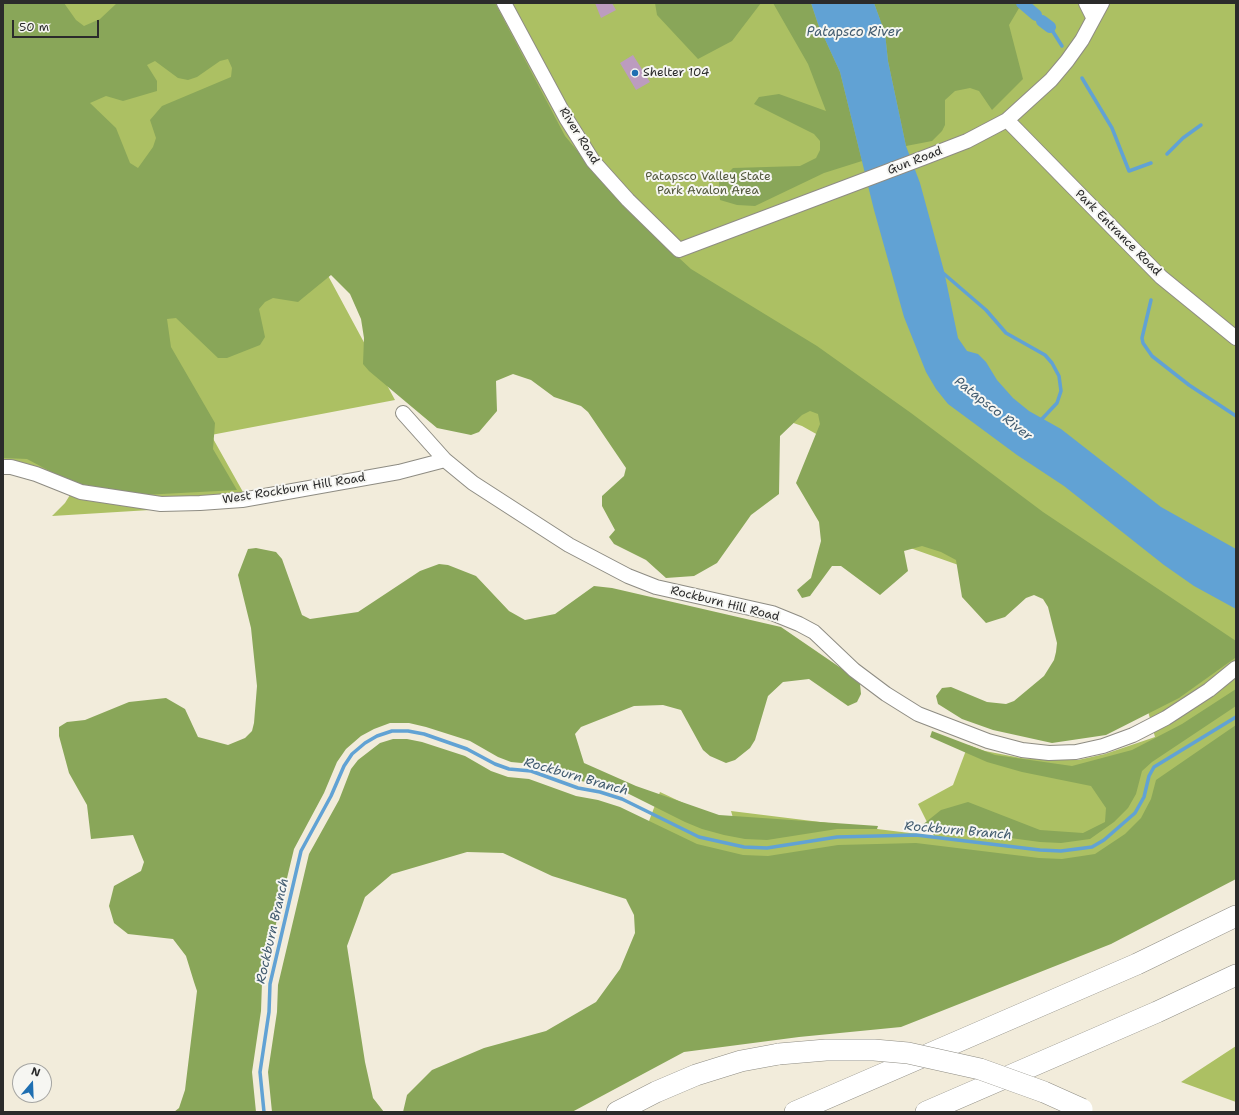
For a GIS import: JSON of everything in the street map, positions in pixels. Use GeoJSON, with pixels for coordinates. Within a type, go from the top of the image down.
{"type":"FeatureCollection","features":[{"type":"Feature","properties":{"kind":"highway"},"geometry":{"type":"LineString","coordinates":[[795,1112],[1136,964],[1236,916]]}},
{"type":"Feature","properties":{"kind":"highway"},"geometry":{"type":"LineString","coordinates":[[926,1112],[1157,1012],[1236,975]]}},
{"type":"Feature","properties":{"kind":"highway"},"geometry":{"type":"LineString","coordinates":[[617,1112],[656,1092],[696,1075],[741,1061],[779,1054],[826,1050],[874,1050],[908,1053],[980,1069],[1044,1092],[1084,1111]]}},
{"type":"Feature","properties":{"kind":"street","name":"River Road"},"geometry":{"type":"LineString","coordinates":[[504,3],[566,118],[593,161],[628,200],[679,250]]}},
{"type":"Feature","properties":{"kind":"street"},"geometry":{"type":"LineString","coordinates":[[1086,3],[1093,17]]}},
{"type":"Feature","properties":{"kind":"street","name":"Gun Road"},"geometry":{"type":"LineString","coordinates":[[679,250],[923,158],[967,140],[1007,120],[1051,80],[1068,61],[1082,40],[1093,17],[1102,3]]}},
{"type":"Feature","properties":{"kind":"street","name":"Park Entrance Road"},"geometry":{"type":"LineString","coordinates":[[1007,120],[1161,277],[1236,338]]}},
{"type":"Feature","properties":{"kind":"street","name":"Rockburn Hill Road"},"geometry":{"type":"LineString","coordinates":[[403,413],[445,460],[473,483],[511,509],[599,562],[656,586],[772,613],[799,624],[814,632],[854,670],[886,694],[918,714],[988,741],[1022,750],[1049,753],[1076,752],[1103,746],[1132,736],[1166,718],[1209,690],[1236,668]]}},
{"type":"Feature","properties":{"kind":"street","name":"West Rockburn Hill Road"},"geometry":{"type":"LineString","coordinates":[[3,467],[11,467],[36,474],[81,492],[161,504],[242,500],[399,472],[445,460]]}},
{"type":"Feature","properties":{"kind":"green space","name":"Patapsco Valley State Park Avalon Area"},"geometry":{"type":"Polygon","coordinates":[[[3,3],[1236,3],[1236,851],[1053,942],[643,837],[660,792],[736,828],[731,811],[934,836],[918,804],[953,785],[968,745],[985,751],[1021,758],[1078,760],[1105,754],[1155,737],[1121,612],[1018,586],[879,537],[843,449],[802,426],[687,385],[311,244],[395,400],[211,435],[243,492],[200,496],[152,496],[150,510],[52,516],[65,503],[78,482],[14,460],[3,459],[3,3]]]}},
{"type":"Feature","properties":{"kind":"green space"},"geometry":{"type":"Polygon","coordinates":[[[3,3],[64,3],[76,20],[84,26],[100,19],[117,3],[495,3],[565,136],[625,208],[691,269],[817,346],[911,413],[1043,512],[1236,641],[1235,658],[1179,698],[1106,735],[1052,743],[993,730],[962,719],[938,704],[936,696],[942,688],[951,687],[987,702],[1006,704],[1014,701],[1044,676],[1054,660],[1057,643],[1048,607],[1043,599],[1034,595],[1026,598],[1005,617],[986,623],[962,597],[956,560],[941,552],[922,546],[904,551],[908,571],[880,595],[841,566],[832,566],[810,596],[802,598],[797,590],[811,578],[821,541],[819,522],[796,483],[820,424],[818,414],[810,411],[802,415],[780,436],[779,494],[751,515],[717,563],[694,576],[666,578],[646,560],[614,544],[609,537],[615,530],[602,506],[602,496],[624,476],[626,468],[588,412],[581,406],[554,397],[531,380],[513,374],[496,381],[497,411],[479,432],[471,435],[437,428],[369,371],[363,364],[364,338],[361,319],[350,294],[331,275],[298,302],[273,298],[265,302],[259,309],[265,337],[260,345],[227,358],[218,358],[176,318],[167,319],[171,347],[215,423],[213,449],[237,490],[143,495],[95,491],[72,483],[27,459],[3,458],[3,3]],[[228,59],[220,61],[197,77],[188,80],[178,78],[155,61],[147,65],[157,81],[157,91],[123,101],[106,96],[90,103],[116,128],[130,163],[138,168],[153,147],[156,138],[150,120],[162,106],[231,77],[232,68],[228,59]]]}},
{"type":"Feature","properties":{"kind":"green space"},"geometry":{"type":"Polygon","coordinates":[[[655,3],[761,3],[732,41],[698,59],[657,15],[655,3]]]}},
{"type":"Feature","properties":{"kind":"green space"},"geometry":{"type":"Polygon","coordinates":[[[773,3],[811,3],[818,24],[840,72],[862,161],[824,173],[755,206],[737,205],[720,200],[719,182],[733,168],[800,166],[816,158],[820,150],[820,141],[814,134],[754,104],[759,97],[779,94],[826,111],[808,64],[773,3]]]}},
{"type":"Feature","properties":{"kind":"green space"},"geometry":{"type":"Polygon","coordinates":[[[874,3],[1022,3],[1009,25],[1023,79],[992,110],[979,91],[970,88],[955,91],[945,100],[945,125],[942,131],[932,141],[906,146],[888,61],[885,33],[874,3]]]}},
{"type":"Feature","properties":{"kind":"green space"},"geometry":{"type":"Polygon","coordinates":[[[256,548],[276,552],[282,559],[302,615],[310,619],[358,612],[420,571],[439,564],[448,565],[476,576],[509,611],[525,620],[555,614],[594,586],[612,588],[781,627],[854,677],[860,684],[861,694],[857,702],[848,706],[809,679],[783,682],[768,696],[755,740],[750,748],[735,760],[726,763],[710,756],[703,750],[681,710],[663,705],[634,706],[581,727],[575,734],[584,763],[636,786],[719,815],[878,826],[877,829],[837,829],[767,840],[745,839],[724,835],[702,829],[685,822],[625,792],[602,784],[580,781],[532,764],[511,762],[498,757],[470,741],[426,727],[409,723],[390,723],[374,729],[361,736],[346,749],[337,762],[324,793],[294,849],[262,982],[261,1011],[252,1072],[256,1112],[174,1112],[179,1108],[185,1090],[197,991],[186,956],[173,939],[128,934],[114,923],[109,906],[114,886],[141,871],[144,862],[133,835],[91,839],[87,805],[69,773],[59,736],[59,727],[67,722],[85,720],[129,702],[166,698],[185,709],[198,737],[228,745],[245,738],[252,731],[254,723],[257,686],[251,628],[238,575],[248,549],[256,548]]]}},
{"type":"Feature","properties":{"kind":"green space"},"geometry":{"type":"Polygon","coordinates":[[[1236,689],[1236,706],[1152,762],[1142,771],[1136,794],[1128,808],[1114,822],[1090,839],[1061,843],[1040,842],[921,826],[941,810],[968,802],[1040,830],[1083,833],[1105,822],[1106,808],[1091,786],[1022,772],[987,762],[930,737],[932,731],[995,755],[1072,766],[1132,750],[1182,724],[1236,689]]]}},
{"type":"Feature","properties":{"kind":"green space"},"geometry":{"type":"Polygon","coordinates":[[[1236,725],[1236,879],[1111,944],[901,1027],[799,1037],[684,1052],[572,1112],[403,1112],[407,1095],[432,1070],[484,1048],[546,1031],[596,1002],[620,969],[635,933],[634,915],[626,899],[552,876],[503,853],[467,852],[392,874],[365,897],[347,946],[365,1062],[373,1098],[384,1112],[272,1112],[268,1072],[277,1012],[278,985],[309,854],[339,800],[351,769],[358,760],[380,743],[393,739],[407,739],[422,742],[465,756],[491,771],[508,777],[529,779],[576,796],[598,800],[620,807],[697,844],[743,855],[768,856],[838,845],[916,843],[1039,858],[1062,859],[1095,854],[1125,834],[1141,818],[1151,799],[1156,780],[1236,725]]]}},
{"type":"Feature","properties":{"kind":"green space"},"geometry":{"type":"Polygon","coordinates":[[[1236,1046],[1236,1102],[1181,1082],[1236,1046]]]}},
{"type":"Feature","properties":{"kind":"water","name":"Patapsco River"},"geometry":{"type":"Polygon","coordinates":[[[811,3],[874,3],[885,33],[888,61],[906,146],[920,183],[944,271],[958,338],[967,351],[978,354],[986,362],[997,380],[1013,398],[1029,411],[1061,429],[1161,507],[1236,549],[1236,609],[1194,586],[1164,565],[1064,486],[1017,455],[948,404],[936,389],[926,372],[904,317],[874,210],[840,72],[818,24],[811,3]]]}},
{"type":"Feature","properties":{"kind":"building"},"geometry":{"type":"Polygon","coordinates":[[[595,3],[612,3],[616,10],[601,18],[595,3]]]}},
{"type":"Feature","properties":{"kind":"building","name":"Shelter 104"},"geometry":{"type":"Polygon","coordinates":[[[633,55],[650,82],[636,90],[620,63],[633,55]]]}},
{"type":"Feature","properties":{"kind":"waterway"},"geometry":{"type":"LineString","coordinates":[[1022,3],[1036,15]]}},
{"type":"Feature","properties":{"kind":"waterway"},"geometry":{"type":"LineString","coordinates":[[1042,21],[1050,27]]}},
{"type":"Feature","properties":{"kind":"waterway"},"geometry":{"type":"LineString","coordinates":[[1050,27],[1062,46]]}},
{"type":"Feature","properties":{"kind":"waterway"},"geometry":{"type":"LineString","coordinates":[[1082,78],[1112,128],[1129,171],[1151,163]]}},
{"type":"Feature","properties":{"kind":"waterway"},"geometry":{"type":"LineString","coordinates":[[1167,154],[1183,138],[1201,125]]}},
{"type":"Feature","properties":{"kind":"waterway"},"geometry":{"type":"LineString","coordinates":[[943,273],[986,310],[1006,333],[1045,355],[1052,363],[1059,376],[1061,391],[1057,403],[1040,421]]}},
{"type":"Feature","properties":{"kind":"waterway"},"geometry":{"type":"LineString","coordinates":[[1151,300],[1142,338],[1143,343],[1152,356],[1189,385],[1236,416]]}},
{"type":"Feature","properties":{"kind":"waterway","name":"Rockburn Branch"},"geometry":{"type":"LineString","coordinates":[[264,1112],[260,1072],[269,1012],[270,984],[301,851],[331,796],[344,766],[352,754],[365,743],[377,736],[392,731],[408,731],[424,734],[467,749],[495,764],[509,769],[531,771],[578,788],[600,792],[622,799],[699,837],[744,847],[767,848],[837,837],[916,835],[1040,850],[1061,851],[1092,847],[1104,840],[1135,813],[1144,797],[1149,776],[1154,767],[1236,717]]}},
{"type":"Feature","properties":{"kind":"place","name":"Shelter 104"},"geometry":{"type":"Point","coordinates":[635,73]}}]}
